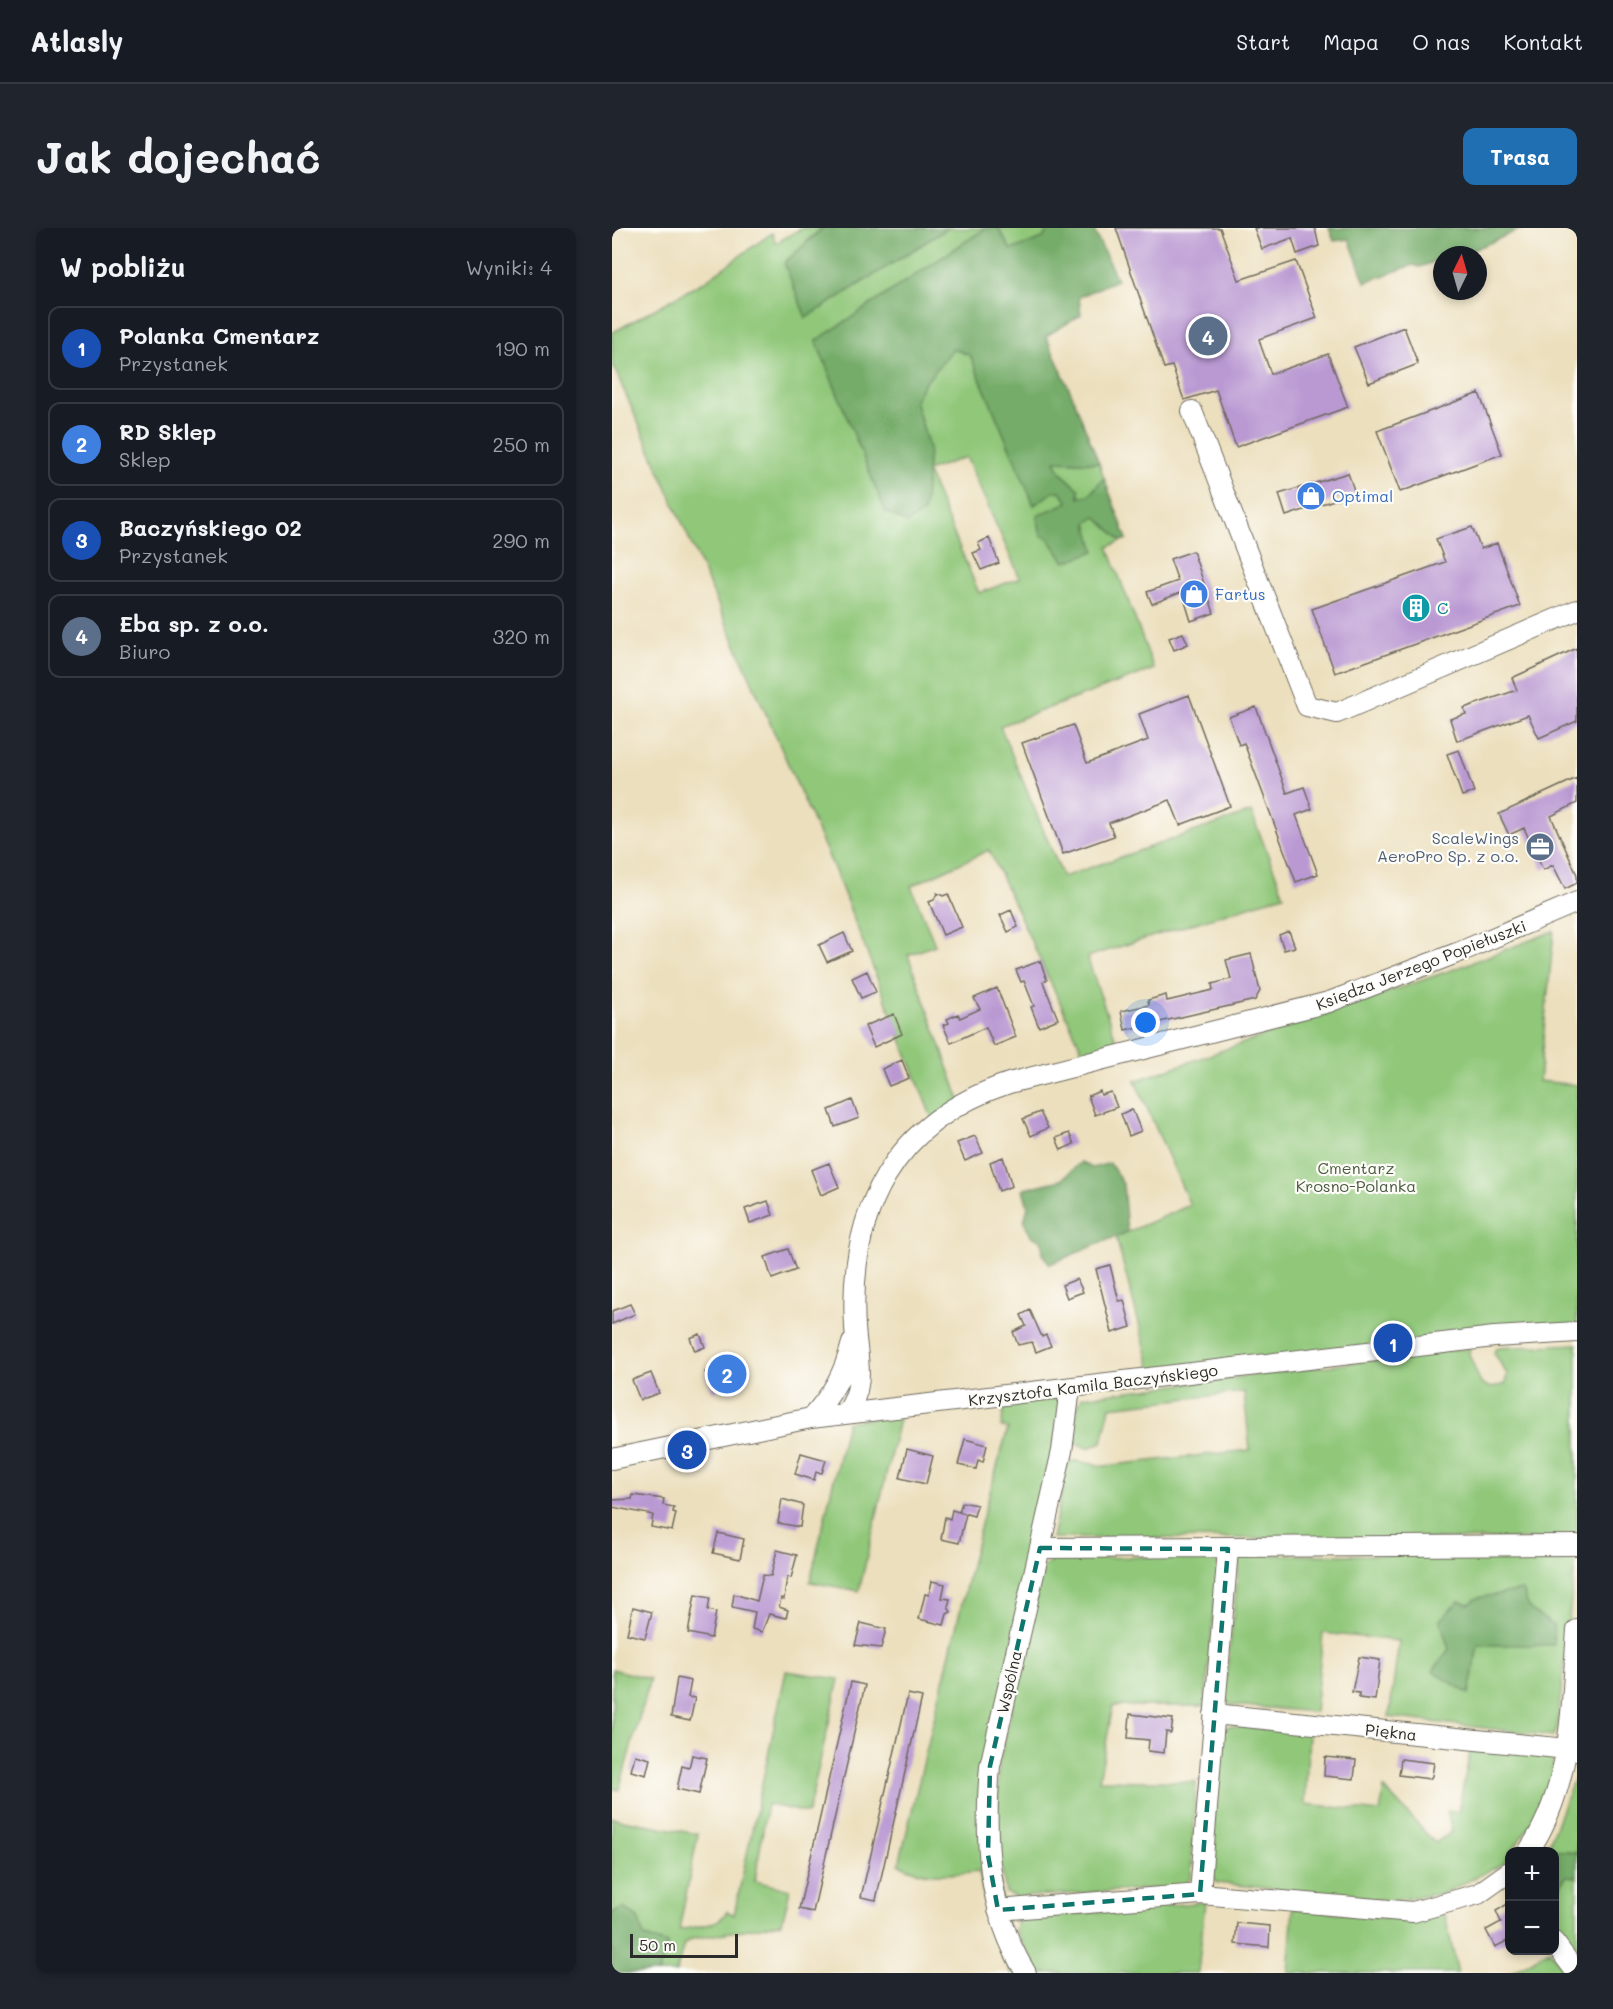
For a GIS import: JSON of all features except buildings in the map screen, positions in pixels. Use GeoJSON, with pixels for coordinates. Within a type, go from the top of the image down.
{"type":"FeatureCollection","features":[{"type":"Feature","properties":{"kind":"street"},"geometry":{"type":"LineString","coordinates":[[1192,411],[1307,706],[1336,713],[1577,610]]}},
{"type":"Feature","properties":{"kind":"street","name":"Księdza Jerzego Popiełuszki"},"geometry":{"type":"LineString","coordinates":[[859,1393],[860,1358],[855,1328],[857,1261],[861,1234],[874,1198],[911,1142],[933,1121],[961,1103],[1010,1083],[1329,1002],[1462,951],[1577,902]]}},
{"type":"Feature","properties":{"kind":"street","name":"Księdza Jerzego Popiełuszki"},"geometry":{"type":"LineString","coordinates":[[811,1418],[840,1380],[846,1366],[855,1328]]}},
{"type":"Feature","properties":{"kind":"street","name":"Krzysztofa Kamila Baczyńskiego"},"geometry":{"type":"LineString","coordinates":[[612,1459],[811,1418],[1531,1333],[1577,1332]]}},
{"type":"Feature","properties":{"kind":"street"},"geometry":{"type":"LineString","coordinates":[[840,1380],[840,1402],[845,1414]]}},
{"type":"Feature","properties":{"kind":"street","name":"Wspólna"},"geometry":{"type":"LineString","coordinates":[[1026,1973],[1006,1934],[998,1910],[987,1844],[986,1813],[990,1766],[1062,1451],[1070,1388]]}},
{"type":"Feature","properties":{"kind":"street"},"geometry":{"type":"LineString","coordinates":[[845,1414],[859,1393],[864,1402],[882,1410]]}},
{"type":"Feature","properties":{"kind":"street"},"geometry":{"type":"LineString","coordinates":[[1040,1548],[1228,1549],[1577,1545]]}},
{"type":"Feature","properties":{"kind":"street"},"geometry":{"type":"LineString","coordinates":[[1200,1894],[1228,1549]]}},
{"type":"Feature","properties":{"kind":"street"},"geometry":{"type":"LineString","coordinates":[[1530,1847],[1553,1806],[1572,1749],[1577,1630]]}},
{"type":"Feature","properties":{"kind":"street","name":"Piękna"},"geometry":{"type":"LineString","coordinates":[[1214,1714],[1572,1749]]}},
{"type":"Feature","properties":{"kind":"street"},"geometry":{"type":"LineString","coordinates":[[998,1910],[1200,1894],[1413,1912],[1478,1894],[1505,1878]]}},
{"type":"Feature","properties":{"kind":"street"},"geometry":{"type":"LineString","coordinates":[[1559,1949],[1577,1973]]}},
{"type":"Feature","properties":{"kind":"highlighted area"},"geometry":{"type":"Polygon","coordinates":[[[1040,1548],[1228,1549],[1200,1894],[998,1910],[988,1855],[990,1766],[1040,1548]]]}},
{"type":"Feature","properties":{"kind":"green space"},"geometry":{"type":"Polygon","coordinates":[[[802,228],[823,228],[806,241],[806,318],[948,228],[986,228],[816,341],[886,512],[927,472],[927,471],[929,448],[915,400],[924,384],[953,349],[970,355],[1034,505],[1053,492],[1060,491],[1068,502],[1056,508],[1042,535],[1048,538],[1096,516],[1122,541],[1108,547],[1154,669],[1000,726],[1063,877],[1251,812],[1284,895],[1087,957],[1117,1043],[1083,1052],[989,850],[911,886],[935,945],[908,955],[961,1103],[933,1121],[835,871],[612,363],[612,333],[705,281],[772,233],[776,243],[802,228]],[[966,457],[927,471],[979,593],[1020,578],[966,457]]]}},
{"type":"Feature","properties":{"kind":"green space"},"geometry":{"type":"Polygon","coordinates":[[[823,228],[948,228],[806,318],[784,263],[823,228]]]}},
{"type":"Feature","properties":{"kind":"green space"},"geometry":{"type":"Polygon","coordinates":[[[986,228],[998,228],[1011,250],[1043,238],[1049,228],[1093,228],[1117,280],[1079,297],[1081,315],[1046,336],[1099,463],[1055,461],[1061,473],[1079,489],[1079,498],[1090,494],[1104,478],[1127,539],[1122,541],[1096,517],[1087,523],[1095,551],[1065,562],[1048,538],[1041,535],[1037,516],[1068,502],[1060,491],[1053,492],[1034,505],[970,355],[953,349],[924,384],[915,400],[929,448],[924,512],[907,523],[886,512],[816,341],[986,228]]]}},
{"type":"Feature","properties":{"kind":"green space"},"geometry":{"type":"Polygon","coordinates":[[[998,228],[1049,228],[1043,238],[1011,250],[998,228]]]}},
{"type":"Feature","properties":{"kind":"green space"},"geometry":{"type":"Polygon","coordinates":[[[1329,228],[1523,228],[1481,246],[1433,246],[1433,262],[1420,267],[1413,265],[1365,282],[1349,239],[1334,241],[1329,228]]]}},
{"type":"Feature","properties":{"kind":"green space"},"geometry":{"type":"Polygon","coordinates":[[[1055,461],[1099,463],[1104,478],[1090,494],[1079,498],[1079,489],[1061,473],[1055,461]]]}},
{"type":"Feature","properties":{"kind":"green space","name":"Cmentarz Krosno-Polanka"},"geometry":{"type":"Polygon","coordinates":[[[1554,931],[1539,1081],[1577,1085],[1577,1332],[1151,1369],[1116,1237],[1190,1205],[1135,1081],[1457,968],[1554,931]]]}},
{"type":"Feature","properties":{"kind":"green space"},"geometry":{"type":"Polygon","coordinates":[[[1081,1162],[1092,1168],[1110,1163],[1123,1184],[1127,1232],[1050,1264],[1043,1255],[1042,1241],[1031,1236],[1024,1221],[1028,1207],[1023,1189],[1061,1180],[1081,1162]]]}},
{"type":"Feature","properties":{"kind":"green space"},"geometry":{"type":"Polygon","coordinates":[[[1577,1344],[1577,1539],[1052,1538],[1068,1463],[1076,1461],[1104,1466],[1250,1450],[1244,1392],[1110,1407],[1102,1442],[1088,1448],[1072,1442],[1078,1405],[1082,1397],[1470,1348],[1469,1354],[1481,1384],[1492,1388],[1505,1384],[1507,1374],[1494,1353],[1496,1348],[1577,1344]]]}},
{"type":"Feature","properties":{"kind":"green space"},"geometry":{"type":"Polygon","coordinates":[[[1056,1398],[1060,1401],[1061,1414],[980,1799],[1019,1973],[1011,1973],[988,1920],[979,1871],[929,1874],[899,1864],[982,1520],[1008,1428],[1001,1427],[1005,1404],[1056,1398]]]}},
{"type":"Feature","properties":{"kind":"green space"},"geometry":{"type":"Polygon","coordinates":[[[900,1415],[859,1591],[810,1582],[847,1422],[900,1415]]]}},
{"type":"Feature","properties":{"kind":"green space"},"geometry":{"type":"Polygon","coordinates":[[[1219,1555],[1205,1706],[1113,1706],[1099,1780],[1196,1782],[1191,1878],[1182,1887],[1016,1897],[1006,1893],[997,1842],[999,1764],[1042,1568],[1055,1559],[1219,1555]]]}},
{"type":"Feature","properties":{"kind":"green space"},"geometry":{"type":"Polygon","coordinates":[[[1240,1555],[1565,1555],[1575,1563],[1557,1730],[1553,1736],[1389,1717],[1399,1641],[1323,1633],[1315,1712],[1231,1705],[1224,1698],[1240,1555]]]}},
{"type":"Feature","properties":{"kind":"green space"},"geometry":{"type":"Polygon","coordinates":[[[1522,1590],[1530,1609],[1553,1625],[1554,1645],[1478,1645],[1469,1694],[1433,1671],[1449,1649],[1440,1620],[1459,1601],[1469,1604],[1477,1598],[1522,1590]]]}},
{"type":"Feature","properties":{"kind":"green space"},"geometry":{"type":"Polygon","coordinates":[[[612,1669],[650,1679],[619,1790],[612,1788],[612,1669]]]}},
{"type":"Feature","properties":{"kind":"green space"},"geometry":{"type":"Polygon","coordinates":[[[786,1671],[839,1679],[808,1813],[767,1804],[755,1881],[790,1890],[782,1923],[692,1939],[684,1944],[676,1973],[658,1973],[668,1944],[644,1937],[624,1909],[612,1913],[612,1818],[698,1834],[679,1930],[713,1923],[727,1911],[734,1915],[786,1671]]]}},
{"type":"Feature","properties":{"kind":"green space"},"geometry":{"type":"Polygon","coordinates":[[[1228,1726],[1309,1732],[1305,1804],[1380,1812],[1384,1788],[1435,1843],[1452,1832],[1447,1811],[1458,1812],[1471,1747],[1545,1754],[1553,1760],[1553,1777],[1532,1822],[1515,1847],[1505,1847],[1503,1864],[1444,1893],[1389,1901],[1217,1883],[1209,1870],[1222,1731],[1228,1726]]]}},
{"type":"Feature","properties":{"kind":"green space"},"geometry":{"type":"Polygon","coordinates":[[[1577,1770],[1577,1852],[1559,1850],[1559,1847],[1548,1846],[1577,1770]]]}},
{"type":"Feature","properties":{"kind":"green space"},"geometry":{"type":"Polygon","coordinates":[[[1559,1850],[1577,1852],[1577,1877],[1566,1876],[1559,1887],[1559,1850]]]}},
{"type":"Feature","properties":{"kind":"green space"},"geometry":{"type":"Polygon","coordinates":[[[1566,1876],[1577,1877],[1577,1948],[1569,1948],[1559,1931],[1560,1886],[1566,1876]]]}},
{"type":"Feature","properties":{"kind":"green space"},"geometry":{"type":"Polygon","coordinates":[[[1205,1902],[1198,1973],[1040,1973],[1014,1929],[1020,1919],[1205,1902]]]}},
{"type":"Feature","properties":{"kind":"green space"},"geometry":{"type":"Polygon","coordinates":[[[624,1908],[638,1918],[644,1937],[668,1944],[658,1973],[612,1973],[612,1913],[624,1908]]]}},
{"type":"Feature","properties":{"kind":"green space"},"geometry":{"type":"Polygon","coordinates":[[[1293,1908],[1414,1921],[1445,1915],[1458,1973],[1288,1973],[1293,1908]]]}},
{"type":"Feature","properties":{"kind":"green space"},"geometry":{"type":"Polygon","coordinates":[[[1541,1955],[1553,1955],[1567,1973],[1511,1973],[1541,1955]]]}},
{"type":"Feature","properties":{"kind":"place","name":"Eba sp. z o.o."},"geometry":{"type":"Point","coordinates":[1208,336]}},
{"type":"Feature","properties":{"kind":"place","name":"Optimal"},"geometry":{"type":"Point","coordinates":[1311,496]}},
{"type":"Feature","properties":{"kind":"place","name":"Fartus"},"geometry":{"type":"Point","coordinates":[1194,594]}},
{"type":"Feature","properties":{"kind":"place","name":"C"},"geometry":{"type":"Point","coordinates":[1416,608]}},
{"type":"Feature","properties":{"kind":"place","name":"ScaleWings AeroPro Sp. z o.o."},"geometry":{"type":"Point","coordinates":[1540,847]}},
{"type":"Feature","properties":{"kind":"place","name":"Polanka Cmentarz"},"geometry":{"type":"Point","coordinates":[1393,1343]}},
{"type":"Feature","properties":{"kind":"place","name":"RD Sklep"},"geometry":{"type":"Point","coordinates":[727,1374]}},
{"type":"Feature","properties":{"kind":"place","name":"Baczyńskiego 02"},"geometry":{"type":"Point","coordinates":[687,1450]}}]}
